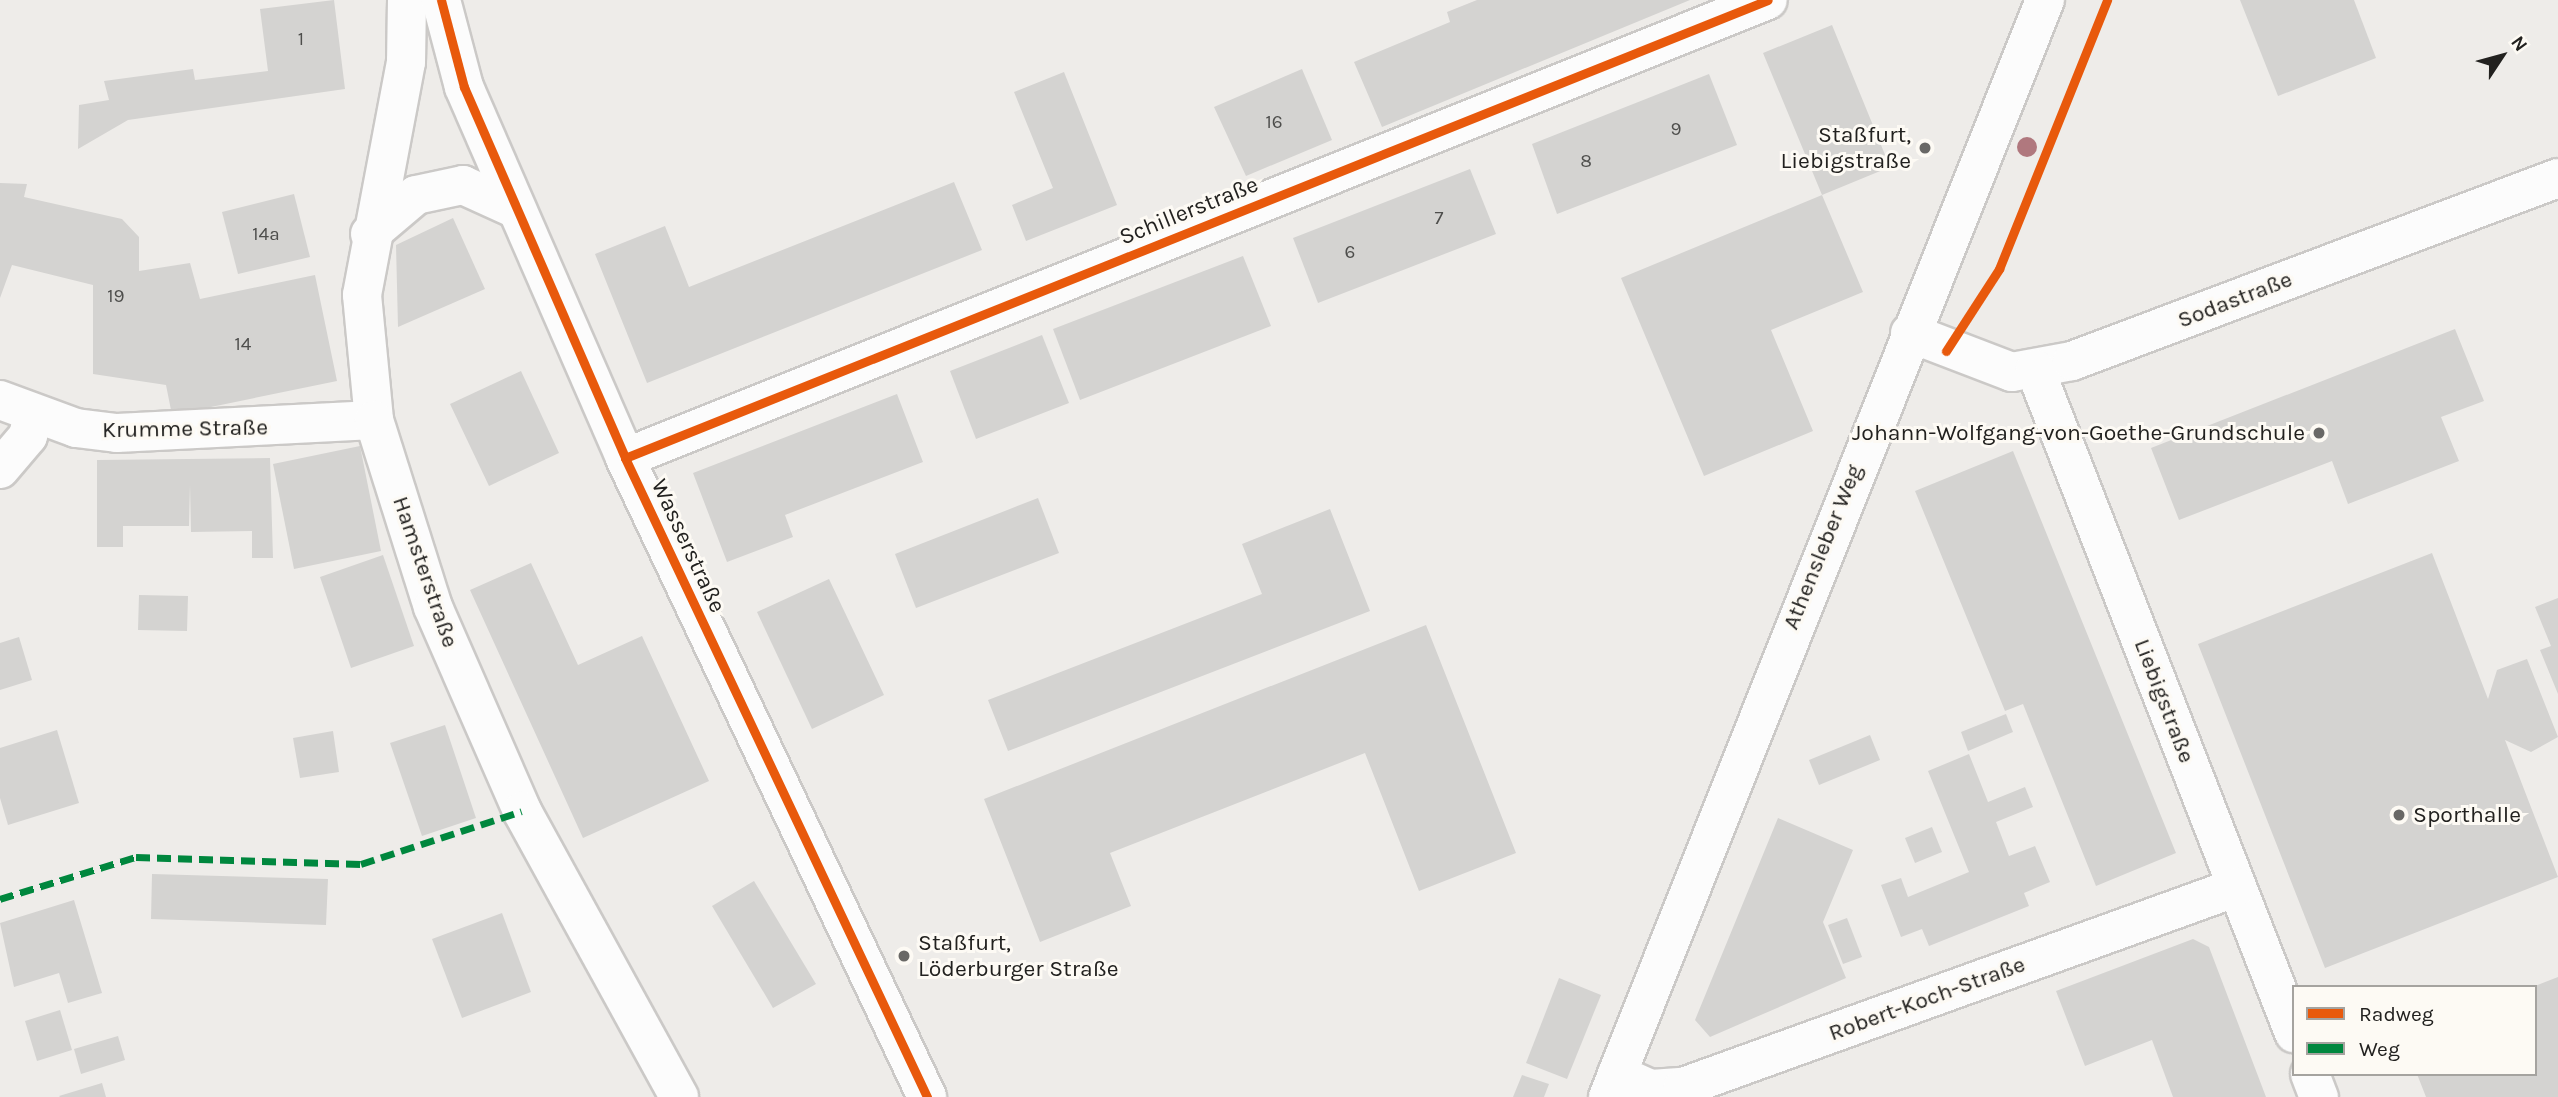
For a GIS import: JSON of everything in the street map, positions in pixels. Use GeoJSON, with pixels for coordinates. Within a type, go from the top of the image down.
{"type":"FeatureCollection","features":[{"type":"Feature","properties":{"kind":"street","name":"Hamsterstraße"},"geometry":{"type":"LineString","coordinates":[[407,0],[406,61],[370,234],[362,295],[374,420],[433,607],[522,811],[679,1097]]}},
{"type":"Feature","properties":{"kind":"street","name":"Wasserstraße"},"geometry":{"type":"LineString","coordinates":[[441,0],[464,87],[625,458],[927,1097]]}},
{"type":"Feature","properties":{"kind":"street","name":"Schillerstraße"},"geometry":{"type":"LineString","coordinates":[[625,458],[1768,0]]}},
{"type":"Feature","properties":{"kind":"street","name":"Athensleber Weg"},"geometry":{"type":"LineString","coordinates":[[1612,1086],[2045,0]]}},
{"type":"Feature","properties":{"kind":"street","name":"Sodastraße"},"geometry":{"type":"LineString","coordinates":[[1910,333],[1985,366],[2035,369],[2558,178]]}},
{"type":"Feature","properties":{"kind":"street"},"geometry":{"type":"LineString","coordinates":[[370,234],[416,195],[463,185],[516,209]]}},
{"type":"Feature","properties":{"kind":"street","name":"Liebigstraße"},"geometry":{"type":"LineString","coordinates":[[2035,369],[2292,1027]]}},
{"type":"Feature","properties":{"kind":"street"},"geometry":{"type":"LineString","coordinates":[[0,469],[28,436],[16,407]]}},
{"type":"Feature","properties":{"kind":"street","name":"Krumme Straße"},"geometry":{"type":"LineString","coordinates":[[16,407],[117,433],[374,420]]}},
{"type":"Feature","properties":{"kind":"street","name":"Robert-Koch-Straße"},"geometry":{"type":"LineString","coordinates":[[1612,1086],[1684,1087],[2237,887]]}},
{"type":"Feature","properties":{"kind":"street"},"geometry":{"type":"LineString","coordinates":[[2311,1076],[2319,1097]]}},
{"type":"Feature","properties":{"kind":"building"},"geometry":{"type":"Polygon","coordinates":[[[334,0],[345,89],[128,120],[78,149],[79,105],[109,100],[104,81],[193,69],[195,80],[268,71],[260,9],[334,0]]]}},
{"type":"Feature","properties":{"kind":"building"},"geometry":{"type":"Polygon","coordinates":[[[1477,0],[1690,0],[1382,127],[1354,62],[1450,22],[1447,12],[1477,0]]]}},
{"type":"Feature","properties":{"kind":"building"},"geometry":{"type":"Polygon","coordinates":[[[2240,0],[2354,0],[2376,58],[2278,96],[2240,0]]]}},
{"type":"Feature","properties":{"kind":"building"},"geometry":{"type":"Polygon","coordinates":[[[1832,25],[1890,167],[1822,195],[1763,53],[1832,25]]]}},
{"type":"Feature","properties":{"kind":"building"},"geometry":{"type":"Polygon","coordinates":[[[1302,69],[1332,140],[1246,176],[1214,107],[1302,69]]]}},
{"type":"Feature","properties":{"kind":"building"},"geometry":{"type":"Polygon","coordinates":[[[1064,72],[1117,205],[1026,241],[1012,205],[1053,188],[1014,92],[1064,72]]]}},
{"type":"Feature","properties":{"kind":"building"},"geometry":{"type":"Polygon","coordinates":[[[1709,74],[1737,145],[1557,214],[1532,144],[1709,74]]]}},
{"type":"Feature","properties":{"kind":"building"},"geometry":{"type":"Polygon","coordinates":[[[1470,169],[1496,234],[1318,303],[1293,238],[1470,169]]]}},
{"type":"Feature","properties":{"kind":"building"},"geometry":{"type":"Polygon","coordinates":[[[954,182],[982,250],[647,383],[595,254],[665,226],[689,287],[954,182]]]}},
{"type":"Feature","properties":{"kind":"building"},"geometry":{"type":"Polygon","coordinates":[[[0,183],[27,184],[24,197],[122,219],[139,237],[139,271],[190,263],[200,299],[315,275],[337,381],[172,415],[166,385],[93,374],[93,285],[12,265],[0,298],[0,183]]]}},
{"type":"Feature","properties":{"kind":"building"},"geometry":{"type":"Polygon","coordinates":[[[294,194],[310,257],[238,274],[222,212],[294,194]]]}},
{"type":"Feature","properties":{"kind":"building"},"geometry":{"type":"Polygon","coordinates":[[[1822,195],[1863,292],[1771,330],[1813,431],[1704,476],[1621,278],[1822,195]]]}},
{"type":"Feature","properties":{"kind":"building"},"geometry":{"type":"Polygon","coordinates":[[[453,218],[485,289],[398,327],[396,245],[453,218]]]}},
{"type":"Feature","properties":{"kind":"building"},"geometry":{"type":"Polygon","coordinates":[[[1243,256],[1271,326],[1080,400],[1053,329],[1243,256]]]}},
{"type":"Feature","properties":{"kind":"building","name":"Johann-Wolfgang-von-Goethe-Grundschule"},"geometry":{"type":"Polygon","coordinates":[[[2455,329],[2484,401],[2441,417],[2459,461],[2348,504],[2332,461],[2179,520],[2151,448],[2455,329]]]}},
{"type":"Feature","properties":{"kind":"building"},"geometry":{"type":"Polygon","coordinates":[[[1042,335],[1069,403],[976,439],[950,371],[1042,335]]]}},
{"type":"Feature","properties":{"kind":"building"},"geometry":{"type":"Polygon","coordinates":[[[521,371],[559,453],[489,486],[450,404],[521,371]]]}},
{"type":"Feature","properties":{"kind":"building"},"geometry":{"type":"Polygon","coordinates":[[[897,394],[923,462],[785,515],[793,537],[727,562],[693,473],[897,394]]]}},
{"type":"Feature","properties":{"kind":"building"},"geometry":{"type":"Polygon","coordinates":[[[360,446],[381,551],[294,569],[273,464],[360,446]]]}},
{"type":"Feature","properties":{"kind":"building"},"geometry":{"type":"Polygon","coordinates":[[[2013,451],[2176,853],[2096,886],[2023,704],[2005,711],[1915,491],[2013,451]]]}},
{"type":"Feature","properties":{"kind":"building"},"geometry":{"type":"Polygon","coordinates":[[[270,458],[273,558],[252,558],[252,531],[191,532],[190,485],[189,526],[123,526],[123,547],[97,547],[97,460],[270,458]]]}},
{"type":"Feature","properties":{"kind":"building"},"geometry":{"type":"Polygon","coordinates":[[[1038,498],[1059,553],[916,608],[895,554],[1038,498]]]}},
{"type":"Feature","properties":{"kind":"building"},"geometry":{"type":"Polygon","coordinates":[[[1330,509],[1370,611],[1008,751],[988,700],[1262,594],[1242,544],[1330,509]]]}},
{"type":"Feature","properties":{"kind":"building","name":"Sporthalle"},"geometry":{"type":"Polygon","coordinates":[[[2432,553],[2488,699],[2497,670],[2527,659],[2558,737],[2531,752],[2505,740],[2558,877],[2325,968],[2198,644],[2432,553]]]}},
{"type":"Feature","properties":{"kind":"building"},"geometry":{"type":"Polygon","coordinates":[[[383,555],[414,646],[351,668],[320,577],[383,555]]]}},
{"type":"Feature","properties":{"kind":"building"},"geometry":{"type":"Polygon","coordinates":[[[531,563],[578,665],[642,636],[709,781],[583,838],[470,590],[531,563]]]}},
{"type":"Feature","properties":{"kind":"building"},"geometry":{"type":"Polygon","coordinates":[[[829,579],[884,695],[812,729],[757,612],[829,579]]]}},
{"type":"Feature","properties":{"kind":"building"},"geometry":{"type":"Polygon","coordinates":[[[139,595],[188,596],[187,631],[138,630],[139,595]]]}},
{"type":"Feature","properties":{"kind":"building"},"geometry":{"type":"Polygon","coordinates":[[[2558,598],[2558,694],[2540,650],[2551,646],[2535,607],[2558,598]]]}},
{"type":"Feature","properties":{"kind":"building"},"geometry":{"type":"Polygon","coordinates":[[[1426,625],[1516,853],[1419,891],[1365,753],[1110,853],[1131,906],[1040,942],[984,799],[1426,625]]]}},
{"type":"Feature","properties":{"kind":"building"},"geometry":{"type":"Polygon","coordinates":[[[19,637],[32,680],[0,690],[0,643],[19,637]]]}},
{"type":"Feature","properties":{"kind":"building"},"geometry":{"type":"Polygon","coordinates":[[[2006,714],[2013,732],[1968,751],[1961,732],[2006,714]]]}},
{"type":"Feature","properties":{"kind":"building"},"geometry":{"type":"Polygon","coordinates":[[[445,725],[476,818],[422,836],[390,743],[445,725]]]}},
{"type":"Feature","properties":{"kind":"building"},"geometry":{"type":"Polygon","coordinates":[[[57,730],[79,803],[8,825],[0,798],[0,748],[57,730]]]}},
{"type":"Feature","properties":{"kind":"building"},"geometry":{"type":"Polygon","coordinates":[[[333,731],[339,772],[300,778],[293,738],[333,731]]]}},
{"type":"Feature","properties":{"kind":"building"},"geometry":{"type":"Polygon","coordinates":[[[1870,735],[1880,760],[1819,785],[1809,760],[1870,735]]]}},
{"type":"Feature","properties":{"kind":"building"},"geometry":{"type":"Polygon","coordinates":[[[1969,754],[1988,802],[2025,787],[2033,807],[1996,822],[2009,856],[2035,846],[2050,882],[2024,893],[2029,906],[1929,946],[1922,929],[1901,937],[1881,885],[1901,878],[1908,897],[1969,872],[1928,771],[1969,754]]]}},
{"type":"Feature","properties":{"kind":"building"},"geometry":{"type":"Polygon","coordinates":[[[1778,818],[1853,850],[1823,922],[1846,978],[1710,1037],[1695,1020],[1778,818]]]}},
{"type":"Feature","properties":{"kind":"building"},"geometry":{"type":"Polygon","coordinates":[[[1932,827],[1942,852],[1915,863],[1905,838],[1932,827]]]}},
{"type":"Feature","properties":{"kind":"building"},"geometry":{"type":"Polygon","coordinates":[[[152,874],[328,879],[326,925],[151,919],[152,874]]]}},
{"type":"Feature","properties":{"kind":"building"},"geometry":{"type":"Polygon","coordinates":[[[754,881],[816,984],[773,1008],[712,906],[754,881]]]}},
{"type":"Feature","properties":{"kind":"building"},"geometry":{"type":"Polygon","coordinates":[[[74,900],[102,993],[68,1003],[59,973],[14,987],[0,923],[74,900]]]}},
{"type":"Feature","properties":{"kind":"building"},"geometry":{"type":"Polygon","coordinates":[[[502,913],[531,992],[462,1018],[432,939],[502,913]]]}},
{"type":"Feature","properties":{"kind":"building"},"geometry":{"type":"Polygon","coordinates":[[[1847,918],[1862,957],[1843,964],[1828,925],[1847,918]]]}},
{"type":"Feature","properties":{"kind":"building"},"geometry":{"type":"Polygon","coordinates":[[[2193,939],[2209,947],[2266,1097],[2173,1097],[2152,1040],[2085,1066],[2056,991],[2193,939]]]}},
{"type":"Feature","properties":{"kind":"building"},"geometry":{"type":"Polygon","coordinates":[[[2558,977],[2558,1097],[2426,1097],[2418,1076],[2537,1076],[2537,985],[2558,977]]]}},
{"type":"Feature","properties":{"kind":"building"},"geometry":{"type":"Polygon","coordinates":[[[1559,978],[1601,995],[1567,1079],[1526,1063],[1559,978]]]}},
{"type":"Feature","properties":{"kind":"building"},"geometry":{"type":"Polygon","coordinates":[[[60,1010],[72,1050],[37,1061],[25,1021],[60,1010]]]}},
{"type":"Feature","properties":{"kind":"building"},"geometry":{"type":"Polygon","coordinates":[[[118,1036],[125,1060],[81,1074],[74,1049],[118,1036]]]}},
{"type":"Feature","properties":{"kind":"building"},"geometry":{"type":"Polygon","coordinates":[[[1522,1075],[1549,1084],[1544,1097],[1513,1097],[1522,1075]]]}},
{"type":"Feature","properties":{"kind":"building"},"geometry":{"type":"Polygon","coordinates":[[[102,1083],[106,1097],[59,1096],[102,1083]]]}},
{"type":"Feature","properties":{"kind":"marked path"},"geometry":{"type":"LineString","coordinates":[[0,899],[136,857],[361,864],[522,811]]}},
{"type":"Feature","properties":{"kind":"cycle path"},"geometry":{"type":"LineString","coordinates":[[441,0],[464,87],[625,458],[927,1097]]}},
{"type":"Feature","properties":{"kind":"cycle path"},"geometry":{"type":"LineString","coordinates":[[625,458],[1768,0]]}},
{"type":"Feature","properties":{"kind":"cycle path"},"geometry":{"type":"LineString","coordinates":[[1946,351],[1999,269],[2107,0]]}},
{"type":"Feature","properties":{"kind":"place","name":"Staßfurt, Liebigstraße"},"geometry":{"type":"Point","coordinates":[1925,148]}},
{"type":"Feature","properties":{"kind":"place","name":"Johann-Wolfgang-von-Goethe-Grundschule"},"geometry":{"type":"Point","coordinates":[2319,433]}},
{"type":"Feature","properties":{"kind":"place","name":"Sporthalle"},"geometry":{"type":"Point","coordinates":[2399,815]}},
{"type":"Feature","properties":{"kind":"place","name":"Staßfurt, Löderburger Straße"},"geometry":{"type":"Point","coordinates":[904,956]}}]}
